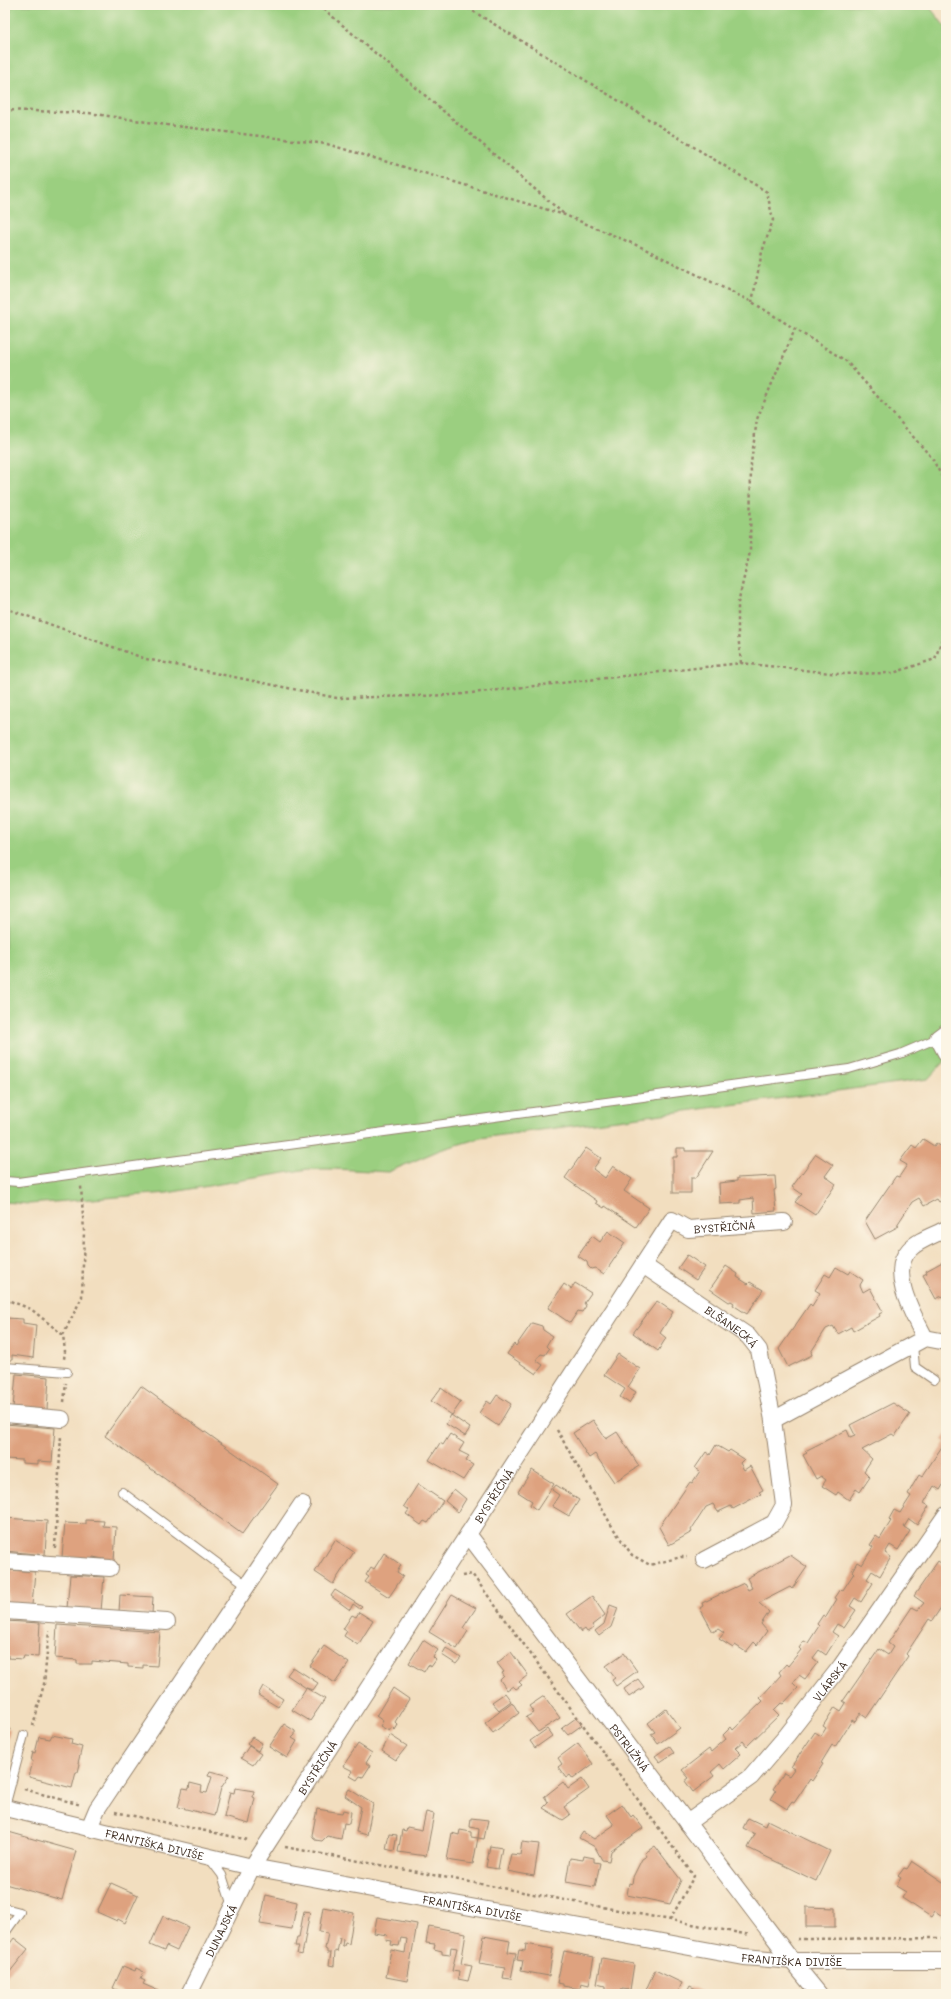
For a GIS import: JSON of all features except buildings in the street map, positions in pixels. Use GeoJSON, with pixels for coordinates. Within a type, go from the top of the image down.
{"type":"FeatureCollection","features":[{"type":"Feature","properties":{"kind":"street"},"geometry":{"type":"LineString","coordinates":[[942,1035],[946,1053]]}},
{"type":"Feature","properties":{"kind":"street","name":"BYSTŘIČNÁ"},"geometry":{"type":"LineString","coordinates":[[252,1867],[672,1220],[688,1229],[784,1222]]}},
{"type":"Feature","properties":{"kind":"street"},"geometry":{"type":"LineString","coordinates":[[919,1342],[902,1282],[902,1263],[909,1250],[946,1229]]}},
{"type":"Feature","properties":{"kind":"street","name":"BLŠANECKÁ"},"geometry":{"type":"LineString","coordinates":[[643,1265],[748,1336],[759,1350],[773,1420],[784,1505],[774,1523],[704,1560]]}},
{"type":"Feature","properties":{"kind":"street"},"geometry":{"type":"LineString","coordinates":[[773,1420],[919,1342],[946,1342]]}},
{"type":"Feature","properties":{"kind":"street"},"geometry":{"type":"LineString","coordinates":[[5,1414],[62,1418]]}},
{"type":"Feature","properties":{"kind":"street"},"geometry":{"type":"LineString","coordinates":[[88,1828],[98,1808],[302,1504]]}},
{"type":"Feature","properties":{"kind":"street","name":"VLÁRSKÁ"},"geometry":{"type":"LineString","coordinates":[[687,1823],[750,1777],[787,1735],[841,1666],[946,1515]]}},
{"type":"Feature","properties":{"kind":"street","name":"PSTRUŽNÁ"},"geometry":{"type":"LineString","coordinates":[[468,1534],[775,1939],[819,1994]]}},
{"type":"Feature","properties":{"kind":"street"},"geometry":{"type":"LineString","coordinates":[[5,1561],[110,1568]]}},
{"type":"Feature","properties":{"kind":"street"},"geometry":{"type":"LineString","coordinates":[[5,1611],[167,1622]]}},
{"type":"Feature","properties":{"kind":"street","name":"FRANTIŠKA DIVIŠE"},"geometry":{"type":"LineString","coordinates":[[5,1808],[252,1867],[744,1957],[792,1961],[946,1961]]}},
{"type":"Feature","properties":{"kind":"street","name":"DUNAJSKÁ"},"geometry":{"type":"LineString","coordinates":[[189,1994],[252,1867]]}},
{"type":"Feature","properties":{"kind":"lane"},"geometry":{"type":"LineString","coordinates":[[5,1181],[18,1182],[850,1069],[900,1054],[942,1035]]}},
{"type":"Feature","properties":{"kind":"lane"},"geometry":{"type":"LineString","coordinates":[[919,1342],[915,1366],[934,1380]]}},
{"type":"Feature","properties":{"kind":"lane"},"geometry":{"type":"LineString","coordinates":[[5,1367],[67,1372]]}},
{"type":"Feature","properties":{"kind":"lane"},"geometry":{"type":"LineString","coordinates":[[122,1492],[248,1586]]}},
{"type":"Feature","properties":{"kind":"lane"},"geometry":{"type":"LineString","coordinates":[[5,1808],[24,1735]]}},
{"type":"Feature","properties":{"kind":"lane"},"geometry":{"type":"LineString","coordinates":[[208,1857],[222,1875],[232,1907]]}},
{"type":"Feature","properties":{"kind":"lane"},"geometry":{"type":"LineString","coordinates":[[5,1908],[20,1912],[5,1933]]}},
{"type":"Feature","properties":{"kind":"path"},"geometry":{"type":"LineString","coordinates":[[5,17],[13,5]]}},
{"type":"Feature","properties":{"kind":"path"},"geometry":{"type":"LineString","coordinates":[[319,5],[565,215]]}},
{"type":"Feature","properties":{"kind":"path"},"geometry":{"type":"LineString","coordinates":[[463,5],[767,192],[773,220],[762,252],[752,302]]}},
{"type":"Feature","properties":{"kind":"path"},"geometry":{"type":"LineString","coordinates":[[5,110],[89,113],[166,125],[327,144],[565,215],[641,247],[752,302],[846,361],[932,458],[946,484]]}},
{"type":"Feature","properties":{"kind":"path"},"geometry":{"type":"LineString","coordinates":[[741,663],[738,634],[738,603],[750,552],[751,463],[757,419],[795,329]]}},
{"type":"Feature","properties":{"kind":"path"},"geometry":{"type":"LineString","coordinates":[[5,608],[146,659],[337,698],[453,695],[741,663],[839,674],[893,673],[935,659],[946,628]]}},
{"type":"Feature","properties":{"kind":"path"},"geometry":{"type":"LineString","coordinates":[[54,1565],[62,1418],[67,1372],[63,1364],[65,1351],[63,1335],[82,1297],[84,1231],[81,1173]]}},
{"type":"Feature","properties":{"kind":"path"},"geometry":{"type":"LineString","coordinates":[[5,1299],[31,1309],[63,1335]]}},
{"type":"Feature","properties":{"kind":"path"},"geometry":{"type":"LineString","coordinates":[[547,1413],[613,1528],[632,1555],[650,1565],[681,1557],[704,1560]]}},
{"type":"Feature","properties":{"kind":"path"},"geometry":{"type":"LineString","coordinates":[[458,1577],[472,1574],[694,1876],[670,1920]]}},
{"type":"Feature","properties":{"kind":"path"},"geometry":{"type":"LineString","coordinates":[[24,1735],[30,1736],[44,1684],[50,1614]]}},
{"type":"Feature","properties":{"kind":"path"},"geometry":{"type":"LineString","coordinates":[[11,1786],[98,1808],[267,1844],[775,1939],[946,1938]]}},
{"type":"Feature","properties":{"kind":"green space"},"geometry":{"type":"Polygon","coordinates":[[[5,5],[928,5],[946,28],[946,1059],[928,1079],[480,1138],[440,1150],[388,1172],[308,1169],[167,1193],[29,1204],[5,1202],[5,5]]]}}]}
